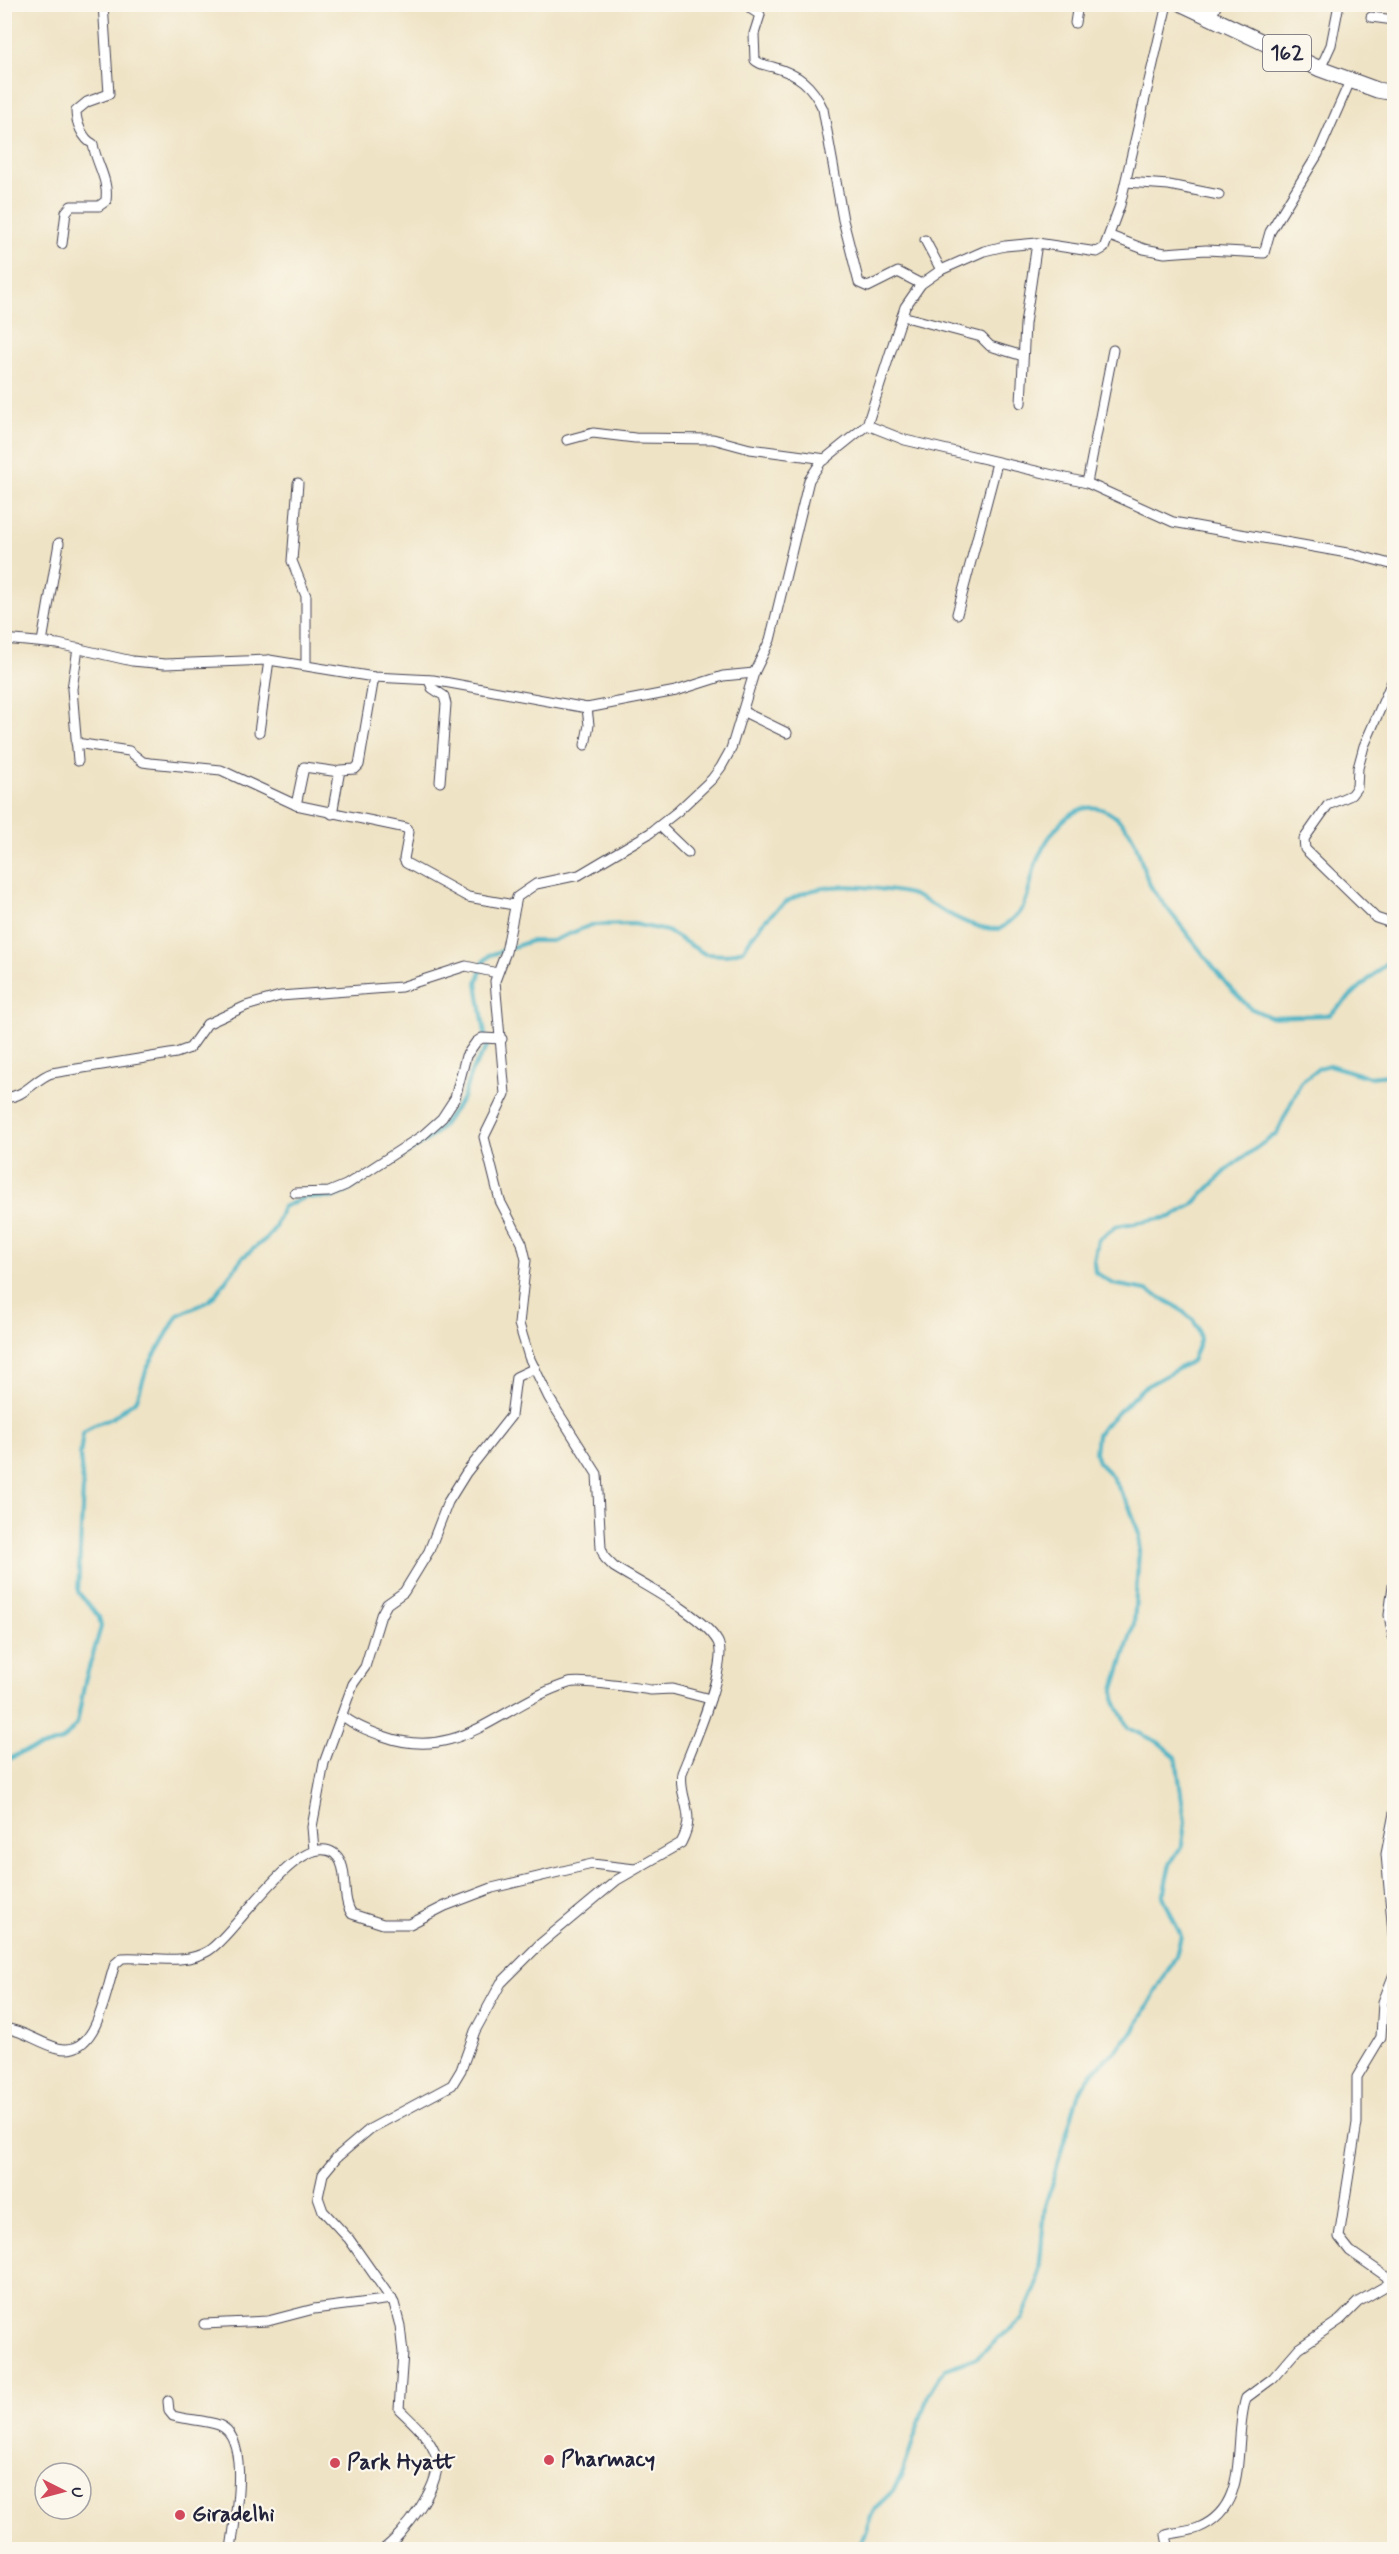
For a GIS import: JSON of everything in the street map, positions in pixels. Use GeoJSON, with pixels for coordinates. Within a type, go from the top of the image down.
{"type":"FeatureCollection","features":[{"type":"Feature","properties":{"kind":"main road","name":"162"},"geometry":{"type":"LineString","coordinates":[[1182,4],[1214,11],[1320,69],[1350,81],[1395,93]]}},
{"type":"Feature","properties":{"kind":"street"},"geometry":{"type":"LineString","coordinates":[[62,244],[66,212],[71,206],[99,206],[106,201],[103,171],[94,155],[93,144],[84,136],[76,115],[76,111],[87,102],[109,94],[103,4]]}},
{"type":"Feature","properties":{"kind":"street"},"geometry":{"type":"LineString","coordinates":[[1075,23],[1078,4]]}},
{"type":"Feature","properties":{"kind":"street"},"geometry":{"type":"LineString","coordinates":[[382,2550],[395,2541],[429,2492],[437,2459],[430,2443],[399,2409],[403,2353],[400,2326],[392,2299],[349,2239],[322,2211],[318,2197],[323,2174],[337,2157],[370,2129],[452,2085],[461,2070],[475,2031],[501,1983],[540,1944],[635,1869],[681,1843],[686,1833],[689,1813],[680,1783],[682,1773],[710,1699],[720,1660],[718,1642],[702,1623],[614,1567],[605,1558],[601,1548],[597,1474],[549,1398],[519,1324],[525,1251],[500,1202],[484,1137],[506,1094],[497,1039],[493,972],[507,952],[517,897],[536,884],[579,875],[660,826],[712,779],[721,767],[731,749],[754,673],[770,640],[780,608],[809,480],[826,459],[867,425],[902,316],[912,294],[921,284],[941,270],[984,251],[1037,243],[1097,252],[1104,248],[1110,236],[1126,182],[1167,4]]}},
{"type":"Feature","properties":{"kind":"street"},"geometry":{"type":"LineString","coordinates":[[1320,69],[1331,45],[1339,4]]}},
{"type":"Feature","properties":{"kind":"street"},"geometry":{"type":"LineString","coordinates":[[751,9],[760,15],[754,34],[755,60],[762,65],[801,77],[816,94],[823,109],[843,220],[860,285],[868,287],[898,272],[921,284]]}},
{"type":"Feature","properties":{"kind":"street"},"geometry":{"type":"LineString","coordinates":[[1371,17],[1395,20]]}},
{"type":"Feature","properties":{"kind":"street"},"geometry":{"type":"LineString","coordinates":[[1110,236],[1165,253],[1206,250],[1264,253],[1270,232],[1318,154],[1350,81]]}},
{"type":"Feature","properties":{"kind":"street"},"geometry":{"type":"LineString","coordinates":[[1126,182],[1169,185],[1218,195]]}},
{"type":"Feature","properties":{"kind":"street"},"geometry":{"type":"LineString","coordinates":[[925,240],[941,270]]}},
{"type":"Feature","properties":{"kind":"street"},"geometry":{"type":"LineString","coordinates":[[1021,403],[1025,324],[1037,243]]}},
{"type":"Feature","properties":{"kind":"street"},"geometry":{"type":"LineString","coordinates":[[902,316],[981,337],[990,346],[1023,356]]}},
{"type":"Feature","properties":{"kind":"street"},"geometry":{"type":"LineString","coordinates":[[1088,483],[1113,350]]}},
{"type":"Feature","properties":{"kind":"street"},"geometry":{"type":"LineString","coordinates":[[867,425],[905,440],[1088,483],[1173,522],[1353,554],[1395,565]]}},
{"type":"Feature","properties":{"kind":"street"},"geometry":{"type":"LineString","coordinates":[[567,440],[592,433],[635,438],[713,439],[750,449],[826,459]]}},
{"type":"Feature","properties":{"kind":"street"},"geometry":{"type":"LineString","coordinates":[[957,614],[997,463]]}},
{"type":"Feature","properties":{"kind":"street"},"geometry":{"type":"LineString","coordinates":[[298,483],[292,561],[306,596],[306,665]]}},
{"type":"Feature","properties":{"kind":"street"},"geometry":{"type":"LineString","coordinates":[[42,642],[58,543]]}},
{"type":"Feature","properties":{"kind":"street"},"geometry":{"type":"LineString","coordinates":[[4,639],[78,648],[132,661],[165,663],[269,660],[374,677],[429,680],[587,708],[676,690],[723,676],[754,673]]}},
{"type":"Feature","properties":{"kind":"street"},"geometry":{"type":"LineString","coordinates":[[78,648],[72,689],[78,761]]}},
{"type":"Feature","properties":{"kind":"street"},"geometry":{"type":"LineString","coordinates":[[258,732],[269,660]]}},
{"type":"Feature","properties":{"kind":"street"},"geometry":{"type":"LineString","coordinates":[[296,805],[304,767],[339,772],[341,769],[355,769],[359,765],[374,677]]}},
{"type":"Feature","properties":{"kind":"street"},"geometry":{"type":"LineString","coordinates":[[1395,677],[1364,746],[1358,768],[1357,787],[1351,795],[1328,805],[1304,839],[1305,849],[1366,909],[1383,921],[1395,920]]}},
{"type":"Feature","properties":{"kind":"street"},"geometry":{"type":"LineString","coordinates":[[429,680],[432,688],[444,696],[446,704],[440,782]]}},
{"type":"Feature","properties":{"kind":"street"},"geometry":{"type":"LineString","coordinates":[[585,745],[588,725],[587,708]]}},
{"type":"Feature","properties":{"kind":"street"},"geometry":{"type":"LineString","coordinates":[[744,712],[787,733]]}},
{"type":"Feature","properties":{"kind":"street"},"geometry":{"type":"LineString","coordinates":[[76,743],[129,751],[143,762],[221,770],[296,805],[408,829],[406,863],[468,897],[514,905]]}},
{"type":"Feature","properties":{"kind":"street"},"geometry":{"type":"LineString","coordinates":[[332,814],[339,772]]}},
{"type":"Feature","properties":{"kind":"street"},"geometry":{"type":"LineString","coordinates":[[660,826],[688,853]]}},
{"type":"Feature","properties":{"kind":"street"},"geometry":{"type":"LineString","coordinates":[[4,1097],[22,1093],[42,1076],[52,1073],[177,1053],[190,1048],[207,1024],[246,1006],[280,996],[401,987],[466,966],[493,972]]}},
{"type":"Feature","properties":{"kind":"street"},"geometry":{"type":"LineString","coordinates":[[295,1193],[329,1192],[346,1185],[423,1135],[442,1118],[455,1098],[466,1056],[482,1038],[497,1039]]}},
{"type":"Feature","properties":{"kind":"street"},"geometry":{"type":"LineString","coordinates":[[314,1850],[312,1827],[324,1763],[353,1684],[364,1667],[384,1610],[404,1592],[429,1551],[448,1502],[466,1473],[512,1416],[516,1377],[535,1368]]}},
{"type":"Feature","properties":{"kind":"street"},"geometry":{"type":"LineString","coordinates":[[1395,1578],[1389,1615],[1395,1643]]}},
{"type":"Feature","properties":{"kind":"street"},"geometry":{"type":"LineString","coordinates":[[342,1715],[390,1738],[428,1744],[464,1736],[506,1712],[570,1683],[651,1690],[665,1688],[710,1699]]}},
{"type":"Feature","properties":{"kind":"street"},"geometry":{"type":"LineString","coordinates":[[1395,1686],[1395,1717]]}},
{"type":"Feature","properties":{"kind":"street"},"geometry":{"type":"LineString","coordinates":[[1395,1813],[1386,1854],[1395,1944]]}},
{"type":"Feature","properties":{"kind":"street"},"geometry":{"type":"LineString","coordinates":[[4,2028],[60,2048],[76,2048],[89,2040],[115,1964],[122,1958],[189,1958],[207,1952],[230,1933],[282,1872],[303,1855],[314,1850],[332,1852],[339,1859],[344,1895],[352,1914],[383,1924],[410,1924],[445,1906],[492,1888],[592,1864],[635,1869]]}},
{"type":"Feature","properties":{"kind":"street"},"geometry":{"type":"LineString","coordinates":[[1169,2550],[1166,2535],[1197,2528],[1216,2514],[1230,2499],[1239,2461],[1246,2398],[1273,2378],[1299,2348],[1340,2320],[1358,2302],[1389,2284],[1387,2277],[1342,2243],[1339,2228],[1357,2123],[1357,2077],[1382,2037],[1380,2013],[1395,1974]]}},
{"type":"Feature","properties":{"kind":"street"},"geometry":{"type":"LineString","coordinates":[[204,2324],[268,2321],[314,2309],[392,2299]]}},
{"type":"Feature","properties":{"kind":"street"},"geometry":{"type":"LineString","coordinates":[[168,2401],[169,2411],[173,2416],[219,2425],[230,2433],[238,2463],[231,2550]]}},
{"type":"Feature","properties":{"kind":"waterway"},"geometry":{"type":"LineString","coordinates":[[4,1762],[20,1753],[62,1741],[77,1724],[85,1681],[101,1627],[99,1617],[78,1592],[83,1488],[80,1455],[83,1433],[92,1426],[112,1418],[137,1399],[147,1368],[178,1315],[209,1301],[216,1294],[242,1258],[268,1237],[283,1207],[306,1197],[331,1198],[344,1193],[426,1141],[439,1130],[463,1098],[471,1072],[487,1047],[477,983],[484,961],[490,955],[531,941],[552,941],[591,925],[634,924],[667,931],[705,954],[726,955],[743,950],[756,931],[784,903],[817,889],[835,886],[856,886],[907,893],[966,922],[1000,929],[1023,907],[1036,863],[1052,833],[1075,812],[1087,808],[1101,809],[1115,816],[1129,831],[1153,890],[1228,986],[1250,1008],[1270,1017],[1330,1015],[1394,956]]}},
{"type":"Feature","properties":{"kind":"waterway"},"geometry":{"type":"LineString","coordinates":[[858,2550],[875,2508],[893,2491],[903,2472],[928,2395],[939,2377],[946,2369],[977,2357],[1022,2319],[1038,2283],[1045,2206],[1078,2095],[1089,2077],[1133,2032],[1176,1956],[1181,1936],[1163,1896],[1170,1864],[1182,1845],[1185,1822],[1176,1757],[1158,1742],[1128,1728],[1114,1699],[1114,1689],[1134,1624],[1140,1536],[1129,1506],[1111,1475],[1098,1462],[1095,1452],[1097,1435],[1102,1428],[1143,1388],[1192,1361],[1200,1340],[1193,1320],[1176,1306],[1146,1290],[1113,1284],[1095,1272],[1094,1261],[1098,1240],[1116,1226],[1171,1217],[1192,1205],[1230,1167],[1277,1133],[1301,1082],[1319,1068],[1329,1065],[1369,1077],[1390,1075],[1394,1070]]}},
{"type":"Feature","properties":{"kind":"place","name":"Pharmacy"},"geometry":{"type":"Point","coordinates":[549,2460]}},
{"type":"Feature","properties":{"kind":"place","name":"Park Hyatt"},"geometry":{"type":"Point","coordinates":[335,2463]}},
{"type":"Feature","properties":{"kind":"place","name":"Giradelhi"},"geometry":{"type":"Point","coordinates":[180,2515]}}]}
